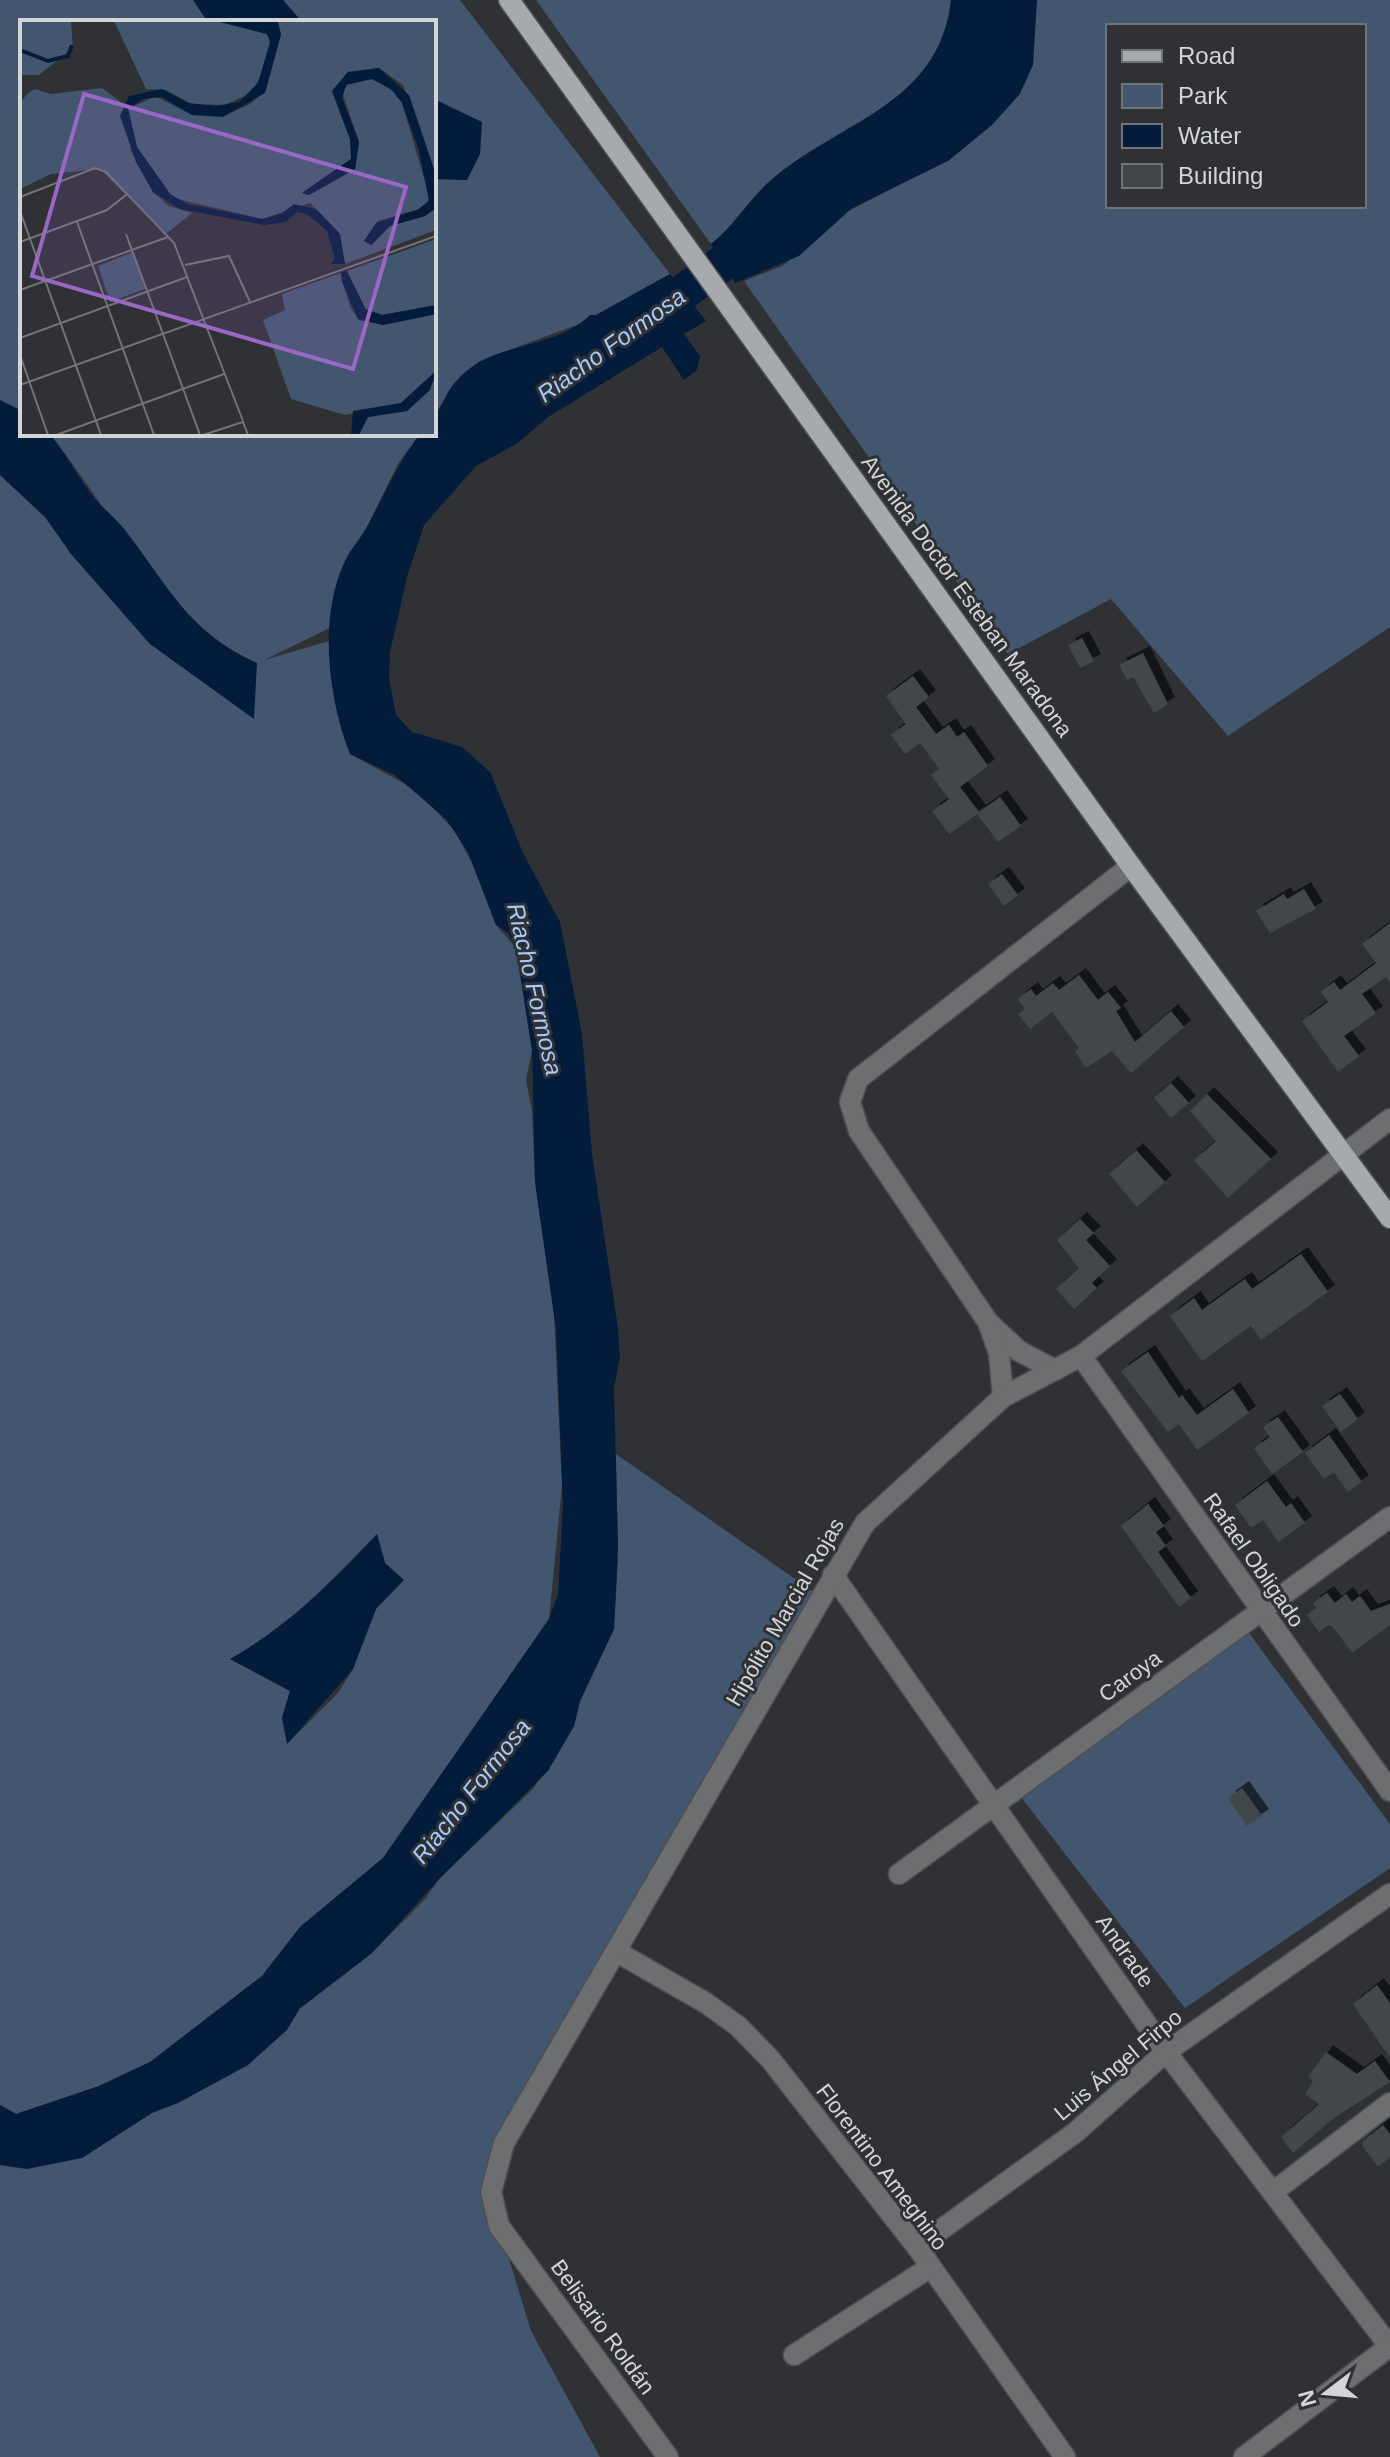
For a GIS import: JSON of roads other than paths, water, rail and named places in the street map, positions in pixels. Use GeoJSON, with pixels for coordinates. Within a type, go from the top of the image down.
{"type":"FeatureCollection","features":[{"type":"Feature","properties":{"kind":"main road","name":"Avenida Doctor Esteban Maradona"},"geometry":{"type":"LineString","coordinates":[[509,0],[1131,866],[1390,1218]]}},
{"type":"Feature","properties":{"kind":"street"},"geometry":{"type":"LineString","coordinates":[[1055,1370],[1019,1351],[988,1322],[859,1131],[850,1102],[858,1079],[1131,866]]}},
{"type":"Feature","properties":{"kind":"street","name":"Hipólito Marcial Rojas"},"geometry":{"type":"LineString","coordinates":[[499,2226],[491,2192],[504,2143],[865,1523],[1003,1397],[1081,1356],[1390,1119]]}},
{"type":"Feature","properties":{"kind":"street"},"geometry":{"type":"LineString","coordinates":[[988,1322],[999,1353],[1003,1397]]}},
{"type":"Feature","properties":{"kind":"street","name":"Rafael Obligado"},"geometry":{"type":"LineString","coordinates":[[1081,1356],[1390,1791]]}},
{"type":"Feature","properties":{"kind":"street","name":"Caroya"},"geometry":{"type":"LineString","coordinates":[[899,1874],[1390,1517]]}},
{"type":"Feature","properties":{"kind":"street","name":"Andrade"},"geometry":{"type":"LineString","coordinates":[[833,1575],[1166,2052],[1390,2346]]}},
{"type":"Feature","properties":{"kind":"street","name":"Luis Ángel Firpo"},"geometry":{"type":"LineString","coordinates":[[917,2247],[1076,2132],[1166,2052],[1390,1894]]}},
{"type":"Feature","properties":{"kind":"street","name":"Florentino Ameghino"},"geometry":{"type":"LineString","coordinates":[[617,1952],[706,2003],[738,2026],[771,2060],[917,2247],[1065,2457]]}},
{"type":"Feature","properties":{"kind":"street"},"geometry":{"type":"LineString","coordinates":[[1273,2192],[1390,2103]]}},
{"type":"Feature","properties":{"kind":"street","name":"Belisario Roldán"},"geometry":{"type":"LineString","coordinates":[[499,2226],[668,2457]]}},
{"type":"Feature","properties":{"kind":"street"},"geometry":{"type":"LineString","coordinates":[[794,2355],[929,2268]]}},
{"type":"Feature","properties":{"kind":"street"},"geometry":{"type":"LineString","coordinates":[[1244,2457],[1390,2346]]}},
{"type":"Feature","properties":{"kind":"water"},"geometry":{"type":"Polygon","coordinates":[[[193,0],[283,0],[300,20],[207,20],[193,0]]]}},
{"type":"Feature","properties":{"kind":"water"},"geometry":{"type":"Polygon","coordinates":[[[951,0],[1037,0],[1033,65],[1019,95],[992,125],[948,161],[852,208],[799,256],[735,283],[711,244],[769,182],[906,89],[927,65],[943,36],[951,0]]]}},
{"type":"Feature","properties":{"kind":"water"},"geometry":{"type":"Polygon","coordinates":[[[436,100],[482,122],[480,154],[467,180],[436,179],[436,100]]]}},
{"type":"Feature","properties":{"kind":"water"},"geometry":{"type":"Polygon","coordinates":[[[670,274],[706,321],[684,334],[700,356],[697,370],[684,380],[662,347],[548,417],[518,443],[476,466],[424,525],[407,577],[390,652],[389,678],[396,715],[412,732],[462,747],[490,772],[523,853],[560,922],[582,1034],[592,1154],[618,1328],[620,1356],[614,1388],[618,1544],[614,1629],[580,1701],[574,1726],[548,1771],[440,1878],[372,1953],[300,2008],[287,2030],[248,2065],[178,2103],[152,2113],[82,2158],[27,2169],[0,2165],[0,2105],[16,2114],[99,2086],[150,2062],[262,1976],[300,1927],[383,1858],[549,1619],[558,1594],[563,1505],[556,1329],[535,1182],[532,1050],[516,948],[508,933],[496,925],[468,852],[446,819],[395,775],[350,754],[336,708],[329,632],[331,607],[347,556],[366,529],[392,478],[419,436],[436,436],[439,409],[461,376],[478,363],[555,336],[573,328],[590,315],[596,315],[670,274]]]}},
{"type":"Feature","properties":{"kind":"water"},"geometry":{"type":"Polygon","coordinates":[[[0,400],[20,410],[20,436],[51,436],[92,495],[125,530],[196,622],[214,638],[257,663],[254,719],[150,644],[71,554],[45,517],[0,475],[0,400]]]}},
{"type":"Feature","properties":{"kind":"water"},"geometry":{"type":"Polygon","coordinates":[[[377,1534],[385,1563],[404,1580],[376,1609],[353,1669],[287,1744],[282,1718],[290,1691],[230,1659],[291,1617],[377,1534]]]}},
{"type":"Feature","properties":{"kind":"waterway","name":"Riacho Formosa"},"geometry":{"type":"LineString","coordinates":[[644,321],[761,235]]}}]}
